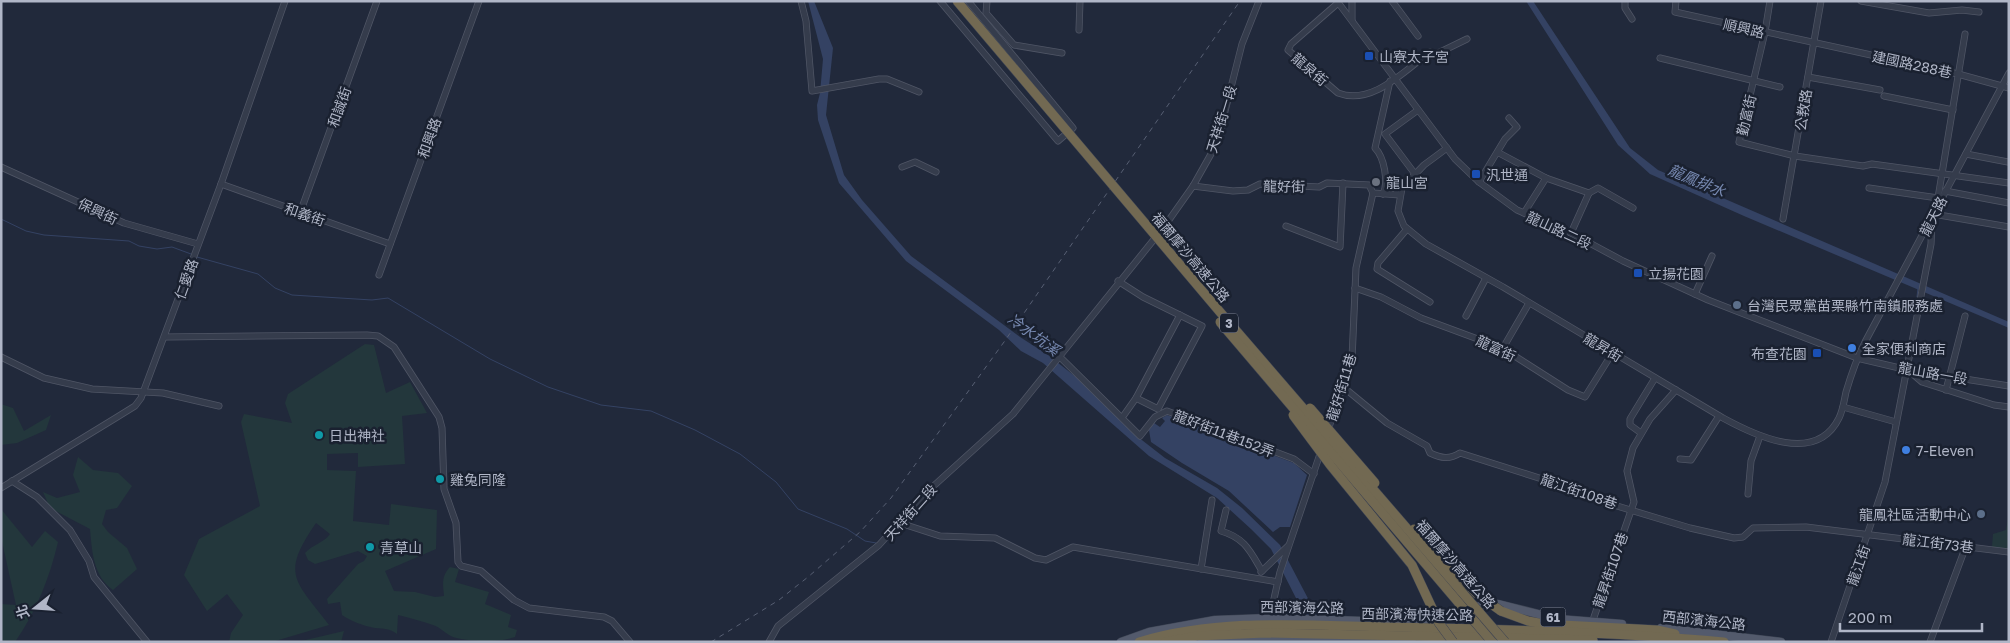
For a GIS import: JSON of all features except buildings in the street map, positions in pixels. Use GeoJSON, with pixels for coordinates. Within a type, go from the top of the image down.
{"type":"FeatureCollection","features":[{"type":"Feature","properties":{"kind":"highway","name":"福爾摩沙高速公路"},"geometry":{"type":"LineString","coordinates":[[949,1],[1492,642]]}},
{"type":"Feature","properties":{"kind":"highway","name":"福爾摩沙高速公路"},"geometry":{"type":"LineString","coordinates":[[957,1],[1220,312],[1505,642]]}},
{"type":"Feature","properties":{"kind":"highway"},"geometry":{"type":"LineString","coordinates":[[1220,312],[1338,438],[1402,516],[1477,594],[1500,611],[1528,621],[1544,624],[1657,630],[1710,640]]}},
{"type":"Feature","properties":{"kind":"highway"},"geometry":{"type":"LineString","coordinates":[[1288,403],[1295,419],[1412,565],[1439,623],[1453,642]]}},
{"type":"Feature","properties":{"kind":"highway","name":"西部濱海快速公路"},"geometry":{"type":"LineString","coordinates":[[1164,642],[1197,636],[1265,631],[1303,622],[1724,642]]}},
{"type":"Feature","properties":{"kind":"highway","name":"西部濱海快速公路"},"geometry":{"type":"LineString","coordinates":[[1139,642],[1195,630],[1265,631],[1344,637],[1624,642]]}},
{"type":"Feature","properties":{"kind":"main road","name":"西部濱海公路"},"geometry":{"type":"LineString","coordinates":[[1331,623],[1421,620],[1463,612],[1482,605],[1498,604],[1558,619],[1701,631],[1781,642]]}},
{"type":"Feature","properties":{"kind":"main road","name":"西部濱海公路"},"geometry":{"type":"LineString","coordinates":[[1121,642],[1149,632],[1215,620],[1265,631]]}},
{"type":"Feature","properties":{"kind":"main road","name":"61"},"geometry":{"type":"LineString","coordinates":[[1202,642],[1265,631]]}},
{"type":"Feature","properties":{"kind":"main road","name":"61"},"geometry":{"type":"LineString","coordinates":[[1344,637],[1412,642]]}},
{"type":"Feature","properties":{"kind":"street","name":"仁愛路"},"geometry":{"type":"LineString","coordinates":[[1,488],[135,406],[144,393],[221,184],[285,1]]}},
{"type":"Feature","properties":{"kind":"street","name":"和誠街"},"geometry":{"type":"LineString","coordinates":[[300,213],[377,1]]}},
{"type":"Feature","properties":{"kind":"street","name":"和興路"},"geometry":{"type":"LineString","coordinates":[[379,275],[479,1]]}},
{"type":"Feature","properties":{"kind":"street"},"geometry":{"type":"LineString","coordinates":[[801,1],[806,21],[812,91],[879,78],[888,79],[919,92]]}},
{"type":"Feature","properties":{"kind":"street"},"geometry":{"type":"LineString","coordinates":[[940,1],[1058,141],[1072,128],[968,1]]}},
{"type":"Feature","properties":{"kind":"street"},"geometry":{"type":"LineString","coordinates":[[987,1],[986,13],[1014,45],[1062,53]]}},
{"type":"Feature","properties":{"kind":"street"},"geometry":{"type":"LineString","coordinates":[[1079,30],[1080,1]]}},
{"type":"Feature","properties":{"kind":"street","name":"天祥街一段"},"geometry":{"type":"LineString","coordinates":[[1118,281],[1164,227],[1193,186],[1211,154],[1221,127],[1242,44],[1259,1]]}},
{"type":"Feature","properties":{"kind":"street"},"geometry":{"type":"LineString","coordinates":[[1352,1],[1352,20]]}},
{"type":"Feature","properties":{"kind":"street"},"geometry":{"type":"LineString","coordinates":[[1392,1],[1418,36]]}},
{"type":"Feature","properties":{"kind":"street"},"geometry":{"type":"LineString","coordinates":[[1625,1],[1625,8],[1632,19]]}},
{"type":"Feature","properties":{"kind":"street","name":"順興路"},"geometry":{"type":"LineString","coordinates":[[1676,1],[1675,12],[1814,43]]}},
{"type":"Feature","properties":{"kind":"street","name":"勤富街"},"geometry":{"type":"LineString","coordinates":[[1770,1],[1765,32],[1739,142],[1795,156]]}},
{"type":"Feature","properties":{"kind":"street","name":"公教路"},"geometry":{"type":"LineString","coordinates":[[1783,219],[1821,1]]}},
{"type":"Feature","properties":{"kind":"street"},"geometry":{"type":"LineString","coordinates":[[1861,1],[1929,13],[1962,10],[1979,12]]}},
{"type":"Feature","properties":{"kind":"street","name":"龍山路二段"},"geometry":{"type":"LineString","coordinates":[[1337,2],[1352,20],[1393,80],[1447,148],[1479,182],[1524,213],[1570,233],[1623,261],[1695,294],[1857,358]]}},
{"type":"Feature","properties":{"kind":"street","name":"龍泉街"},"geometry":{"type":"LineString","coordinates":[[1337,2],[1291,44],[1288,50],[1338,93],[1347,96],[1370,94],[1393,80]]}},
{"type":"Feature","properties":{"kind":"street"},"geometry":{"type":"LineString","coordinates":[[967,33],[982,18]]}},
{"type":"Feature","properties":{"kind":"street"},"geometry":{"type":"LineString","coordinates":[[1965,34],[1937,207],[1939,215],[2009,226]]}},
{"type":"Feature","properties":{"kind":"street"},"geometry":{"type":"LineString","coordinates":[[1383,194],[1386,188],[1381,154],[1375,148],[1393,80],[1430,52],[1432,56],[1467,39]]}},
{"type":"Feature","properties":{"kind":"street","name":"建國路288巷"},"geometry":{"type":"LineString","coordinates":[[1814,43],[1958,74],[2009,88]]}},
{"type":"Feature","properties":{"kind":"street"},"geometry":{"type":"LineString","coordinates":[[1660,58],[1780,87]]}},
{"type":"Feature","properties":{"kind":"street","name":"龍天路"},"geometry":{"type":"LineString","coordinates":[[1857,358],[2009,73]]}},
{"type":"Feature","properties":{"kind":"street"},"geometry":{"type":"LineString","coordinates":[[1015,90],[1030,76]]}},
{"type":"Feature","properties":{"kind":"street"},"geometry":{"type":"LineString","coordinates":[[1808,77],[1880,90]]}},
{"type":"Feature","properties":{"kind":"street"},"geometry":{"type":"LineString","coordinates":[[1884,96],[1952,110]]}},
{"type":"Feature","properties":{"kind":"street"},"geometry":{"type":"LineString","coordinates":[[1415,174],[1385,134],[1418,110]]}},
{"type":"Feature","properties":{"kind":"street"},"geometry":{"type":"LineString","coordinates":[[1479,182],[1505,140],[1517,127],[1508,118]]}},
{"type":"Feature","properties":{"kind":"street"},"geometry":{"type":"LineString","coordinates":[[1430,302],[1377,269],[1378,263],[1407,229],[1398,211],[1402,188],[1415,174],[1447,148]]}},
{"type":"Feature","properties":{"kind":"street"},"geometry":{"type":"LineString","coordinates":[[1498,153],[1546,178],[1588,192],[1598,188],[1633,208]]}},
{"type":"Feature","properties":{"kind":"street"},"geometry":{"type":"LineString","coordinates":[[1966,154],[2008,162]]}},
{"type":"Feature","properties":{"kind":"street"},"geometry":{"type":"LineString","coordinates":[[1795,156],[1863,166],[1872,164],[1943,172],[2009,182]]}},
{"type":"Feature","properties":{"kind":"street"},"geometry":{"type":"LineString","coordinates":[[902,167],[915,162],[936,172]]}},
{"type":"Feature","properties":{"kind":"street","name":"保興街"},"geometry":{"type":"LineString","coordinates":[[1,167],[124,223],[198,244]]}},
{"type":"Feature","properties":{"kind":"street"},"geometry":{"type":"LineString","coordinates":[[1524,213],[1546,178]]}},
{"type":"Feature","properties":{"kind":"street","name":"龍好街"},"geometry":{"type":"LineString","coordinates":[[1193,186],[1248,190],[1260,184],[1319,187],[1327,183],[1368,185],[1373,193],[1400,195]]}},
{"type":"Feature","properties":{"kind":"street","name":"和義街"},"geometry":{"type":"LineString","coordinates":[[221,184],[390,244]]}},
{"type":"Feature","properties":{"kind":"street"},"geometry":{"type":"LineString","coordinates":[[1286,226],[1340,247],[1343,184]]}},
{"type":"Feature","properties":{"kind":"street"},"geometry":{"type":"LineString","coordinates":[[1869,188],[1938,198]]}},
{"type":"Feature","properties":{"kind":"street"},"geometry":{"type":"LineString","coordinates":[[1946,191],[2009,203]]}},
{"type":"Feature","properties":{"kind":"street"},"geometry":{"type":"LineString","coordinates":[[1570,233],[1588,192]]}},
{"type":"Feature","properties":{"kind":"street","name":"龍好街11巷"},"geometry":{"type":"LineString","coordinates":[[1265,631],[1287,549],[1352,358],[1356,268],[1373,193]]}},
{"type":"Feature","properties":{"kind":"street","name":"龍江街"},"geometry":{"type":"LineString","coordinates":[[1831,642],[1885,482],[1932,244],[1932,219]]}},
{"type":"Feature","properties":{"kind":"street","name":"龍昇街"},"geometry":{"type":"LineString","coordinates":[[1407,229],[1426,244],[1613,352],[1719,416],[1760,436],[1792,443],[1809,443],[1823,438],[1833,428],[1843,407],[1857,358]]}},
{"type":"Feature","properties":{"kind":"street"},"geometry":{"type":"LineString","coordinates":[[1695,294],[1712,256]]}},
{"type":"Feature","properties":{"kind":"street"},"geometry":{"type":"LineString","coordinates":[[1466,316],[1486,278]]}},
{"type":"Feature","properties":{"kind":"street"},"geometry":{"type":"LineString","coordinates":[[1058,358],[1118,281],[1143,297],[1202,326],[1158,409],[1136,398]]}},
{"type":"Feature","properties":{"kind":"street","name":"龍富街"},"geometry":{"type":"LineString","coordinates":[[1355,288],[1381,296],[1421,318],[1503,348],[1568,390],[1585,397],[1613,352]]}},
{"type":"Feature","properties":{"kind":"street"},"geometry":{"type":"LineString","coordinates":[[1503,348],[1529,303]]}},
{"type":"Feature","properties":{"kind":"street"},"geometry":{"type":"LineString","coordinates":[[1124,415],[1136,398],[1180,315]]}},
{"type":"Feature","properties":{"kind":"street"},"geometry":{"type":"LineString","coordinates":[[1946,390],[1964,316]]}},
{"type":"Feature","properties":{"kind":"street"},"geometry":{"type":"LineString","coordinates":[[165,337],[367,335],[385,340],[394,347],[439,417],[442,428],[444,489],[456,523],[458,562],[461,566],[481,571],[514,600],[530,608],[604,617],[612,621],[630,642]]}},
{"type":"Feature","properties":{"kind":"street"},"geometry":{"type":"LineString","coordinates":[[1,357],[44,378],[92,389],[175,395],[218,406]]}},
{"type":"Feature","properties":{"kind":"street","name":"天祥街二段"},"geometry":{"type":"LineString","coordinates":[[769,642],[778,626],[835,583],[879,545],[946,473],[1013,414],[1058,358]]}},
{"type":"Feature","properties":{"kind":"street","name":"龍好街11巷152弄"},"geometry":{"type":"LineString","coordinates":[[1058,358],[1140,436],[1155,417],[1167,411],[1294,459],[1314,474]]}},
{"type":"Feature","properties":{"kind":"street","name":"龍山路一段"},"geometry":{"type":"LineString","coordinates":[[1857,358],[1908,370],[2009,386]]}},
{"type":"Feature","properties":{"kind":"street"},"geometry":{"type":"LineString","coordinates":[[1908,370],[1922,382],[1994,405],[2009,407]]}},
{"type":"Feature","properties":{"kind":"street"},"geometry":{"type":"LineString","coordinates":[[1641,433],[1630,425],[1630,419],[1655,378]]}},
{"type":"Feature","properties":{"kind":"street","name":"龍江街108巷"},"geometry":{"type":"LineString","coordinates":[[1342,386],[1374,414],[1427,446],[1430,453],[1439,457],[1448,458],[1460,453],[1558,484],[1574,493],[1690,528],[1734,538],[1742,537],[1753,528],[1790,526],[1868,535]]}},
{"type":"Feature","properties":{"kind":"street","name":"龍昇街107巷"},"geometry":{"type":"LineString","coordinates":[[1594,617],[1634,502],[1627,471],[1628,463],[1641,433],[1676,390]]}},
{"type":"Feature","properties":{"kind":"street"},"geometry":{"type":"LineString","coordinates":[[1843,407],[1896,422]]}},
{"type":"Feature","properties":{"kind":"street"},"geometry":{"type":"LineString","coordinates":[[1680,459],[1692,460],[1719,416]]}},
{"type":"Feature","properties":{"kind":"street"},"geometry":{"type":"LineString","coordinates":[[1748,494],[1751,461],[1760,436]]}},
{"type":"Feature","properties":{"kind":"street"},"geometry":{"type":"LineString","coordinates":[[12,481],[37,497],[70,530],[89,561],[94,576],[146,642]]}},
{"type":"Feature","properties":{"kind":"street"},"geometry":{"type":"LineString","coordinates":[[1200,569],[1212,500]]}},
{"type":"Feature","properties":{"kind":"street"},"geometry":{"type":"LineString","coordinates":[[1226,510],[1220,531],[1234,535],[1247,546],[1262,572]]}},
{"type":"Feature","properties":{"kind":"street"},"geometry":{"type":"LineString","coordinates":[[900,523],[940,536],[995,538],[1035,558],[1046,560],[1073,548],[1278,582]]}},
{"type":"Feature","properties":{"kind":"street","name":"龍江街73巷"},"geometry":{"type":"LineString","coordinates":[[1868,535],[2009,552]]}},
{"type":"Feature","properties":{"kind":"street"},"geometry":{"type":"LineString","coordinates":[[1930,642],[1966,546]]}},
{"type":"Feature","properties":{"kind":"street"},"geometry":{"type":"LineString","coordinates":[[1256,578],[1273,560],[1287,549]]}},
{"type":"Feature","properties":{"kind":"green space"},"geometry":{"type":"Polygon","coordinates":[[[365,344],[374,345],[386,393],[410,382],[427,413],[402,416],[405,464],[358,467],[358,453],[327,454],[327,470],[356,471],[353,521],[389,525],[391,504],[437,510],[436,549],[385,571],[394,591],[415,592],[435,597],[444,596],[443,581],[445,574],[450,567],[459,569],[455,582],[489,592],[485,604],[511,615],[508,627],[517,630],[515,637],[492,641],[460,639],[450,636],[436,626],[398,615],[397,634],[389,630],[362,625],[342,615],[340,602],[328,604],[327,599],[367,556],[358,551],[315,564],[308,560],[305,553],[311,547],[325,540],[330,534],[316,523],[298,555],[295,566],[296,577],[300,587],[329,625],[272,642],[229,642],[231,633],[243,615],[227,594],[207,611],[184,575],[199,539],[260,506],[241,422],[244,414],[292,423],[285,403],[288,394],[365,344]]]}},
{"type":"Feature","properties":{"kind":"green space"},"geometry":{"type":"Polygon","coordinates":[[[1,404],[13,408],[24,431],[51,415],[46,430],[17,443],[1,445],[1,404]]]}},
{"type":"Feature","properties":{"kind":"green space"},"geometry":{"type":"Polygon","coordinates":[[[78,457],[93,470],[118,473],[132,486],[117,508],[106,510],[102,524],[108,532],[127,548],[137,569],[113,590],[101,578],[97,570],[90,529],[50,508],[43,492],[57,498],[80,492],[73,475],[78,457]]]}},
{"type":"Feature","properties":{"kind":"green space"},"geometry":{"type":"Polygon","coordinates":[[[1,509],[32,547],[45,531],[58,542],[41,594],[23,631],[15,642],[1,642],[1,604],[16,605],[1,537],[1,509]]]}},
{"type":"Feature","properties":{"kind":"green space"},"geometry":{"type":"Polygon","coordinates":[[[2009,513],[2009,549],[1992,547],[1993,534],[2006,530],[2009,513]]]}},
{"type":"Feature","properties":{"kind":"green space"},"geometry":{"type":"Polygon","coordinates":[[[344,631],[341,642],[297,642],[344,631]]]}},
{"type":"Feature","properties":{"kind":"water"},"geometry":{"type":"Polygon","coordinates":[[[808,1],[814,1],[833,48],[826,115],[844,175],[862,200],[911,256],[1020,337],[1048,355],[1095,392],[1138,437],[1165,458],[1217,488],[1242,508],[1280,545],[1313,608],[1335,642],[1326,642],[1299,604],[1271,549],[1251,529],[1217,498],[1149,456],[1043,363],[1021,351],[999,330],[906,261],[839,183],[818,120],[817,105],[823,59],[808,1]]]}},
{"type":"Feature","properties":{"kind":"water"},"geometry":{"type":"Polygon","coordinates":[[[1526,1],[1533,1],[1630,148],[1658,170],[2009,322],[2009,328],[1744,216],[1650,174],[1618,145],[1526,1]]]}},
{"type":"Feature","properties":{"kind":"water"},"geometry":{"type":"Polygon","coordinates":[[[1167,415],[1294,463],[1307,475],[1290,527],[1280,527],[1273,532],[1229,491],[1151,442],[1149,430],[1154,423],[1160,427],[1165,421],[1162,418],[1167,415]]]}},
{"type":"Feature","properties":{"kind":"waterway"},"geometry":{"type":"LineString","coordinates":[[1,219],[26,231],[44,235],[129,241],[139,246],[157,249],[172,247],[191,254]]}},
{"type":"Feature","properties":{"kind":"waterway"},"geometry":{"type":"LineString","coordinates":[[197,257],[258,274],[275,288],[292,295],[372,300],[388,298],[490,359],[548,387],[601,405],[651,411],[695,430],[740,454],[776,482],[798,509],[847,529],[865,541],[876,543]]}},
{"type":"Feature","properties":{"kind":"waterway","name":"龍鳳排水"},"geometry":{"type":"LineString","coordinates":[[1917,297],[1918,288]]}},
{"type":"Feature","properties":{"kind":"railway"},"geometry":{"type":"LineString","coordinates":[[711,642],[779,600],[808,577],[860,532],[891,498],[1004,342],[1240,1]]}},
{"type":"Feature","properties":{"kind":"place","name":"山寮太子宮"},"geometry":{"type":"Point","coordinates":[1369,56]}},
{"type":"Feature","properties":{"kind":"place","name":"汎世通"},"geometry":{"type":"Point","coordinates":[1476,174]}},
{"type":"Feature","properties":{"kind":"place","name":"龍山宮"},"geometry":{"type":"Point","coordinates":[1376,182]}},
{"type":"Feature","properties":{"kind":"place","name":"立揚花園"},"geometry":{"type":"Point","coordinates":[1638,273]}},
{"type":"Feature","properties":{"kind":"place","name":"台灣民眾黨苗栗縣竹南鎮服務處"},"geometry":{"type":"Point","coordinates":[1737,305]}},
{"type":"Feature","properties":{"kind":"place","name":"全家便利商店"},"geometry":{"type":"Point","coordinates":[1852,348]}},
{"type":"Feature","properties":{"kind":"place","name":"布查花園"},"geometry":{"type":"Point","coordinates":[1817,353]}},
{"type":"Feature","properties":{"kind":"place","name":"日出神社"},"geometry":{"type":"Point","coordinates":[319,435]}},
{"type":"Feature","properties":{"kind":"place","name":"7-Eleven"},"geometry":{"type":"Point","coordinates":[1906,450]}},
{"type":"Feature","properties":{"kind":"place","name":"雞兔同隆"},"geometry":{"type":"Point","coordinates":[440,479]}},
{"type":"Feature","properties":{"kind":"place","name":"龍鳳社區活動中心"},"geometry":{"type":"Point","coordinates":[1981,514]}},
{"type":"Feature","properties":{"kind":"place","name":"青草山"},"geometry":{"type":"Point","coordinates":[370,547]}},
{"type":"Feature","properties":{"kind":"water label","name":"冷水坑溪"},"geometry":{"type":"Point","coordinates":[1034,334]}}]}
